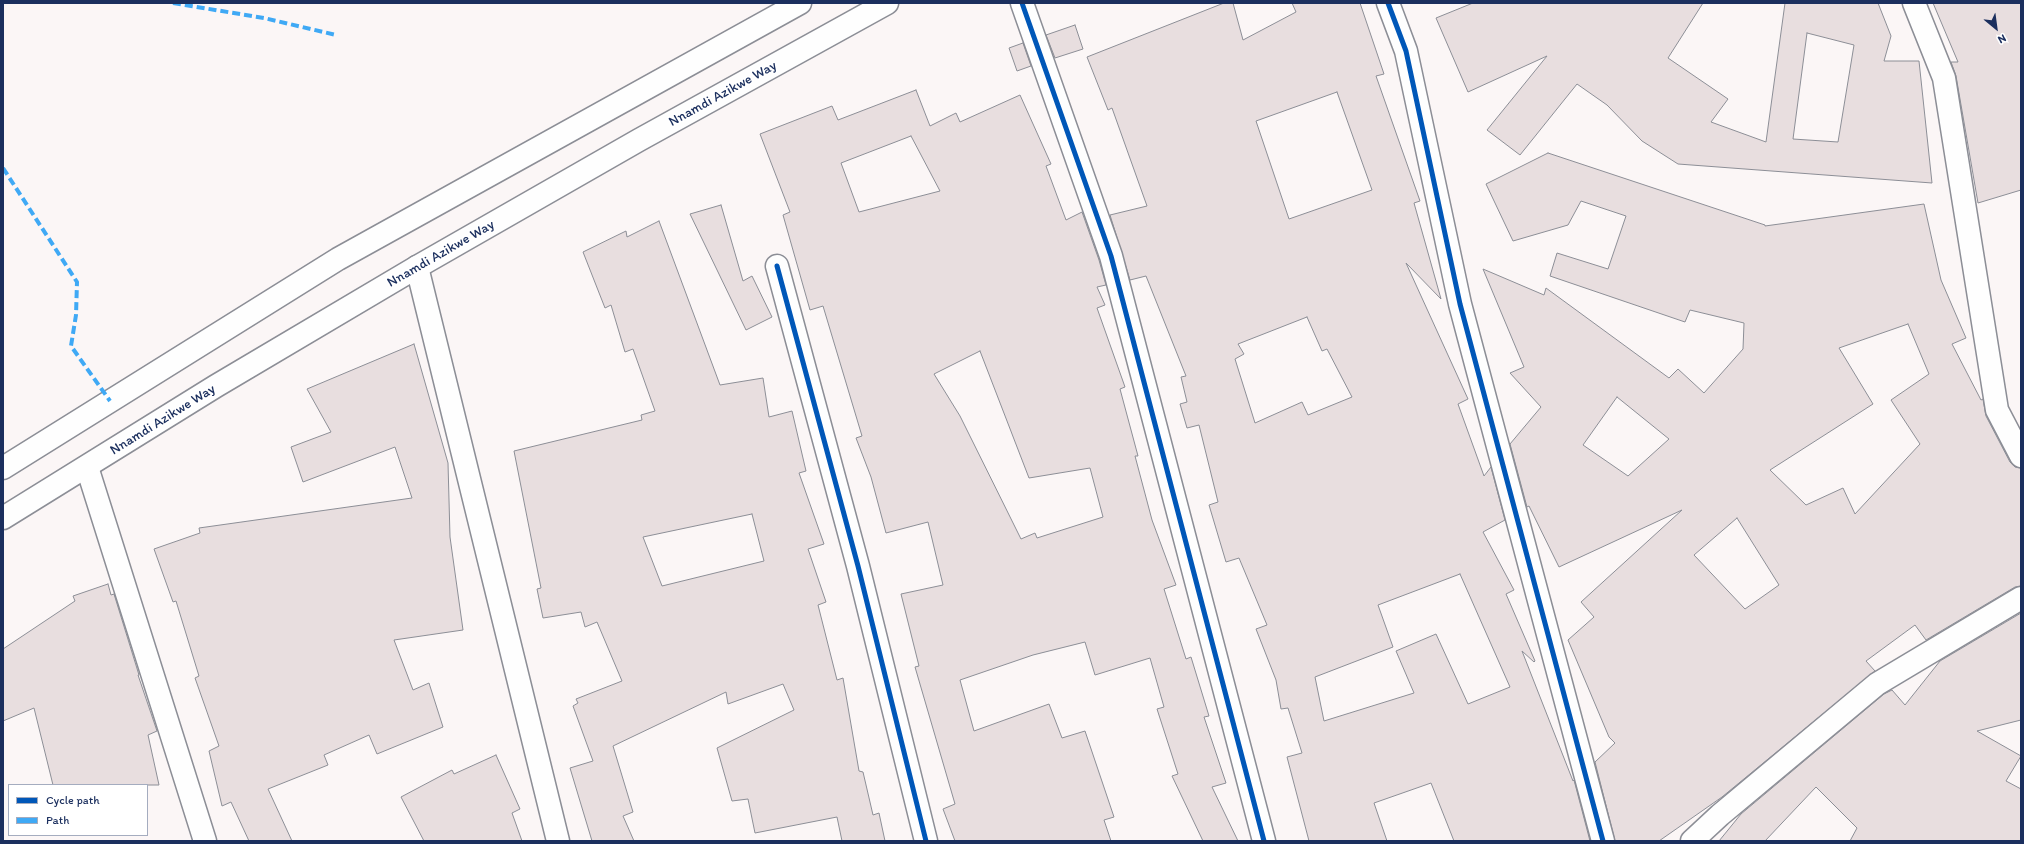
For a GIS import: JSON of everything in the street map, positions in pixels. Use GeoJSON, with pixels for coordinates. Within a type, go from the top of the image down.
{"type":"FeatureCollection","features":[{"type":"Feature","properties":{"kind":"main road"},"geometry":{"type":"LineString","coordinates":[[3,468],[338,259],[800,3]]}},
{"type":"Feature","properties":{"kind":"main road","name":"Nnamdi Azikwe Way"},"geometry":{"type":"LineString","coordinates":[[3,518],[216,386],[417,267],[638,140],[887,3]]}},
{"type":"Feature","properties":{"kind":"main road"},"geometry":{"type":"LineString","coordinates":[[1022,3],[1111,256],[1264,841]]}},
{"type":"Feature","properties":{"kind":"main road"},"geometry":{"type":"LineString","coordinates":[[1388,3],[1406,51],[1460,304],[1603,841]]}},
{"type":"Feature","properties":{"kind":"main road"},"geometry":{"type":"LineString","coordinates":[[1914,3],[1944,78],[1997,410],[2021,456]]}},
{"type":"Feature","properties":{"kind":"main road"},"geometry":{"type":"LineString","coordinates":[[777,266],[858,566],[926,841]]}},
{"type":"Feature","properties":{"kind":"main road"},"geometry":{"type":"LineString","coordinates":[[417,267],[558,841]]}},
{"type":"Feature","properties":{"kind":"main road"},"geometry":{"type":"LineString","coordinates":[[87,467],[205,841]]}},
{"type":"Feature","properties":{"kind":"main road"},"geometry":{"type":"LineString","coordinates":[[1692,841],[1720,815],[1877,684],[2021,598]]}},
{"type":"Feature","properties":{"kind":"building"},"geometry":{"type":"Polygon","coordinates":[[[1224,3],[1233,3],[1243,40],[1296,12],[1292,3],[1360,3],[1384,74],[1376,76],[1420,201],[1414,203],[1441,299],[1406,263],[1468,399],[1458,404],[1484,476],[1491,467],[1505,520],[1483,532],[1514,590],[1506,594],[1535,661],[1534,662],[1522,651],[1573,781],[1574,780],[1590,841],[1454,841],[1431,783],[1374,803],[1387,841],[1309,841],[1287,757],[1302,753],[1288,708],[1281,709],[1276,680],[1256,629],[1267,625],[1239,558],[1226,562],[1209,505],[1218,502],[1199,425],[1187,428],[1180,404],[1187,402],[1181,377],[1186,376],[1146,276],[1130,280],[1110,215],[1147,206],[1112,108],[1108,110],[1087,57],[1224,3]],[[1337,92],[1256,121],[1289,219],[1372,190],[1337,92]],[[1307,317],[1238,344],[1244,354],[1235,359],[1255,423],[1302,402],[1308,415],[1352,397],[1327,349],[1322,351],[1307,317]],[[1460,574],[1378,605],[1393,647],[1315,677],[1324,721],[1414,693],[1396,651],[1436,634],[1468,704],[1510,687],[1460,574]]]}},
{"type":"Feature","properties":{"kind":"building"},"geometry":{"type":"Polygon","coordinates":[[[1473,3],[1703,3],[1668,58],[1728,99],[1711,122],[1766,142],[1785,3],[1878,3],[1891,36],[1884,61],[1919,61],[1932,183],[1678,164],[1642,141],[1607,105],[1577,84],[1520,155],[1487,130],[1547,56],[1468,92],[1436,18],[1473,3]],[[1807,33],[1793,139],[1838,142],[1854,45],[1807,33]]]}},
{"type":"Feature","properties":{"kind":"building"},"geometry":{"type":"Polygon","coordinates":[[[1933,3],[2021,3],[2021,190],[1978,203],[1956,76],[1951,62],[1958,62],[1933,3]]]}},
{"type":"Feature","properties":{"kind":"building"},"geometry":{"type":"Polygon","coordinates":[[[1075,25],[1083,49],[1055,58],[1046,35],[1075,25]]]}},
{"type":"Feature","properties":{"kind":"building"},"geometry":{"type":"Polygon","coordinates":[[[1023,43],[1031,66],[1017,71],[1009,48],[1023,43]]]}},
{"type":"Feature","properties":{"kind":"building"},"geometry":{"type":"Polygon","coordinates":[[[916,90],[930,126],[956,113],[960,122],[1020,95],[1051,164],[1046,166],[1066,220],[1082,212],[1099,260],[1106,285],[1097,287],[1105,305],[1097,308],[1125,387],[1120,389],[1138,456],[1135,456],[1152,520],[1176,585],[1164,589],[1186,659],[1191,657],[1209,716],[1204,717],[1226,783],[1212,787],[1238,841],[1203,841],[1172,776],[1178,774],[1157,709],[1164,707],[1150,658],[1095,675],[1085,642],[1033,655],[960,680],[974,731],[1049,704],[1062,738],[1085,731],[1114,817],[1104,820],[1111,841],[955,841],[943,809],[955,804],[915,667],[919,666],[901,594],[943,585],[928,522],[886,533],[871,477],[856,438],[862,436],[823,306],[810,310],[783,215],[790,212],[760,134],[832,106],[838,120],[916,90]],[[911,136],[841,163],[859,212],[940,191],[911,136]],[[980,351],[934,374],[960,416],[1021,539],[1035,533],[1037,538],[1103,517],[1090,468],[1029,478],[980,351]]]}},
{"type":"Feature","properties":{"kind":"building"},"geometry":{"type":"Polygon","coordinates":[[[1548,153],[1765,226],[1924,204],[1941,280],[1966,338],[1952,344],[1981,400],[1983,399],[1986,416],[2010,462],[2015,467],[2021,468],[2021,586],[2015,587],[1926,640],[1915,625],[1866,661],[1875,671],[1722,797],[1659,841],[1615,841],[1595,762],[1615,743],[1609,737],[1568,640],[1594,617],[1581,602],[1682,510],[1559,567],[1529,506],[1527,507],[1510,444],[1541,407],[1510,373],[1524,367],[1483,269],[1544,295],[1546,288],[1669,378],[1678,369],[1704,393],[1743,349],[1744,323],[1690,310],[1685,322],[1550,276],[1557,253],[1608,269],[1626,216],[1581,201],[1568,225],[1513,241],[1486,184],[1548,153]],[[1908,324],[1839,348],[1873,404],[1770,470],[1806,505],[1843,488],[1855,514],[1920,444],[1891,400],[1929,374],[1908,324]],[[1617,397],[1583,445],[1628,476],[1669,439],[1617,397]],[[1737,518],[1694,555],[1745,609],[1779,585],[1737,518]]]}},
{"type":"Feature","properties":{"kind":"building"},"geometry":{"type":"Polygon","coordinates":[[[721,205],[743,281],[752,276],[772,317],[746,330],[690,214],[721,205]]]}},
{"type":"Feature","properties":{"kind":"building"},"geometry":{"type":"Polygon","coordinates":[[[659,221],[720,385],[763,378],[769,417],[792,411],[806,471],[799,473],[824,544],[808,549],[826,602],[818,605],[837,680],[843,678],[859,771],[863,772],[873,815],[879,813],[885,841],[842,841],[837,817],[755,833],[748,799],[732,801],[717,748],[794,710],[783,684],[728,704],[726,692],[613,746],[633,812],[623,816],[634,841],[592,841],[570,768],[593,761],[573,706],[578,703],[576,699],[622,681],[597,622],[585,627],[581,612],[543,618],[537,589],[541,588],[514,451],[642,420],[641,415],[655,411],[633,349],[625,352],[611,305],[605,308],[583,252],[626,231],[627,237],[659,221]],[[752,514],[643,537],[662,586],[764,561],[752,514]]]}},
{"type":"Feature","properties":{"kind":"building"},"geometry":{"type":"Polygon","coordinates":[[[414,344],[448,463],[450,537],[463,630],[394,640],[413,690],[429,683],[443,727],[377,754],[369,735],[324,755],[328,765],[268,789],[292,841],[249,841],[231,802],[222,806],[209,751],[219,746],[195,678],[199,676],[176,601],[173,602],[154,549],[200,533],[199,528],[412,498],[395,447],[303,482],[291,447],[331,432],[307,389],[414,344]]]}},
{"type":"Feature","properties":{"kind":"building"},"geometry":{"type":"Polygon","coordinates":[[[108,584],[111,595],[114,594],[138,675],[157,731],[148,735],[159,785],[53,784],[34,708],[3,721],[3,649],[75,601],[73,596],[108,584]]]}},
{"type":"Feature","properties":{"kind":"building"},"geometry":{"type":"Polygon","coordinates":[[[2021,613],[2021,720],[1977,731],[2021,756],[2006,781],[2021,789],[2021,841],[1850,841],[1857,828],[1816,787],[1765,841],[1719,841],[1741,814],[1884,694],[1892,690],[1905,705],[1940,661],[2021,613]]]}},
{"type":"Feature","properties":{"kind":"building"},"geometry":{"type":"Polygon","coordinates":[[[496,755],[520,809],[512,813],[522,841],[424,841],[401,797],[452,770],[454,774],[496,755]]]}},
{"type":"Feature","properties":{"kind":"marked path"},"geometry":{"type":"LineString","coordinates":[[173,3],[264,18],[336,35]]}},
{"type":"Feature","properties":{"kind":"marked path"},"geometry":{"type":"LineString","coordinates":[[3,168],[77,282],[76,315],[71,346],[110,401]]}},
{"type":"Feature","properties":{"kind":"cycle path"},"geometry":{"type":"LineString","coordinates":[[1022,3],[1111,256],[1264,841]]}},
{"type":"Feature","properties":{"kind":"cycle path"},"geometry":{"type":"LineString","coordinates":[[1388,3],[1406,51],[1460,304],[1603,841]]}},
{"type":"Feature","properties":{"kind":"cycle path"},"geometry":{"type":"LineString","coordinates":[[777,266],[858,566],[926,841]]}}]}
